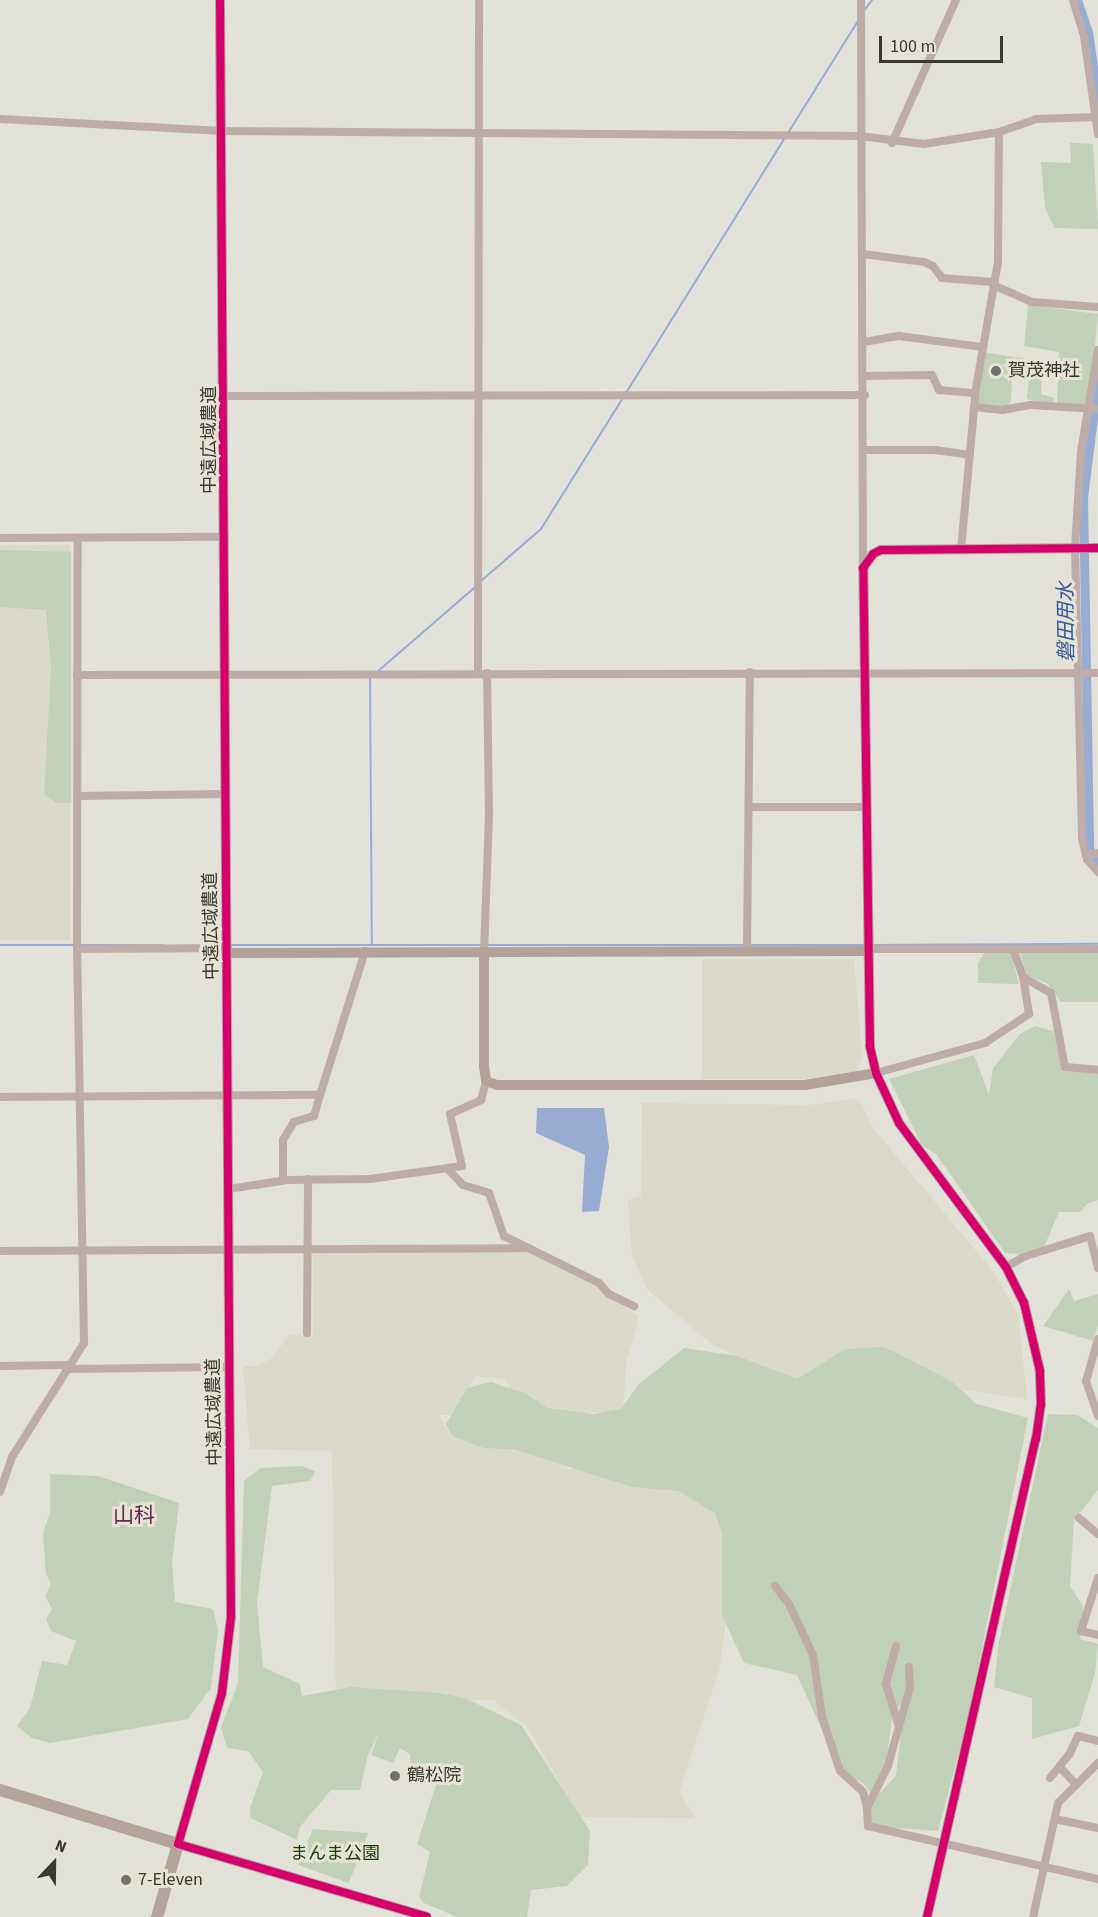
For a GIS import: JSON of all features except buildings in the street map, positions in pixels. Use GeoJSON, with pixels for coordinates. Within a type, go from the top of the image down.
{"type":"FeatureCollection","features":[{"type":"Feature","properties":{"kind":"main road"},"geometry":{"type":"LineString","coordinates":[[0,1790],[178,1844],[157,1917]]}},
{"type":"Feature","properties":{"kind":"street","name":"中遠広域農道"},"geometry":{"type":"LineString","coordinates":[[178,1844],[229,1658],[232,1579],[225,396],[219,131],[220,0]]}},
{"type":"Feature","properties":{"kind":"street"},"geometry":{"type":"LineString","coordinates":[[229,1189],[283,1180],[370,1179],[462,1166],[450,1114],[481,1100],[486,1082],[484,952],[489,813],[482,673],[478,396],[479,0]]}},
{"type":"Feature","properties":{"kind":"street"},"geometry":{"type":"LineString","coordinates":[[861,0],[860,136],[865,395],[863,568],[868,1026],[876,1073],[899,1123],[922,1157],[1006,1267],[1024,1303],[1035,1340],[1041,1405],[945,1845],[927,1917]]}},
{"type":"Feature","properties":{"kind":"street"},"geometry":{"type":"LineString","coordinates":[[892,143],[956,0]]}},
{"type":"Feature","properties":{"kind":"street"},"geometry":{"type":"LineString","coordinates":[[1073,0],[1084,36],[1098,134]]}},
{"type":"Feature","properties":{"kind":"street"},"geometry":{"type":"LineString","coordinates":[[0,119],[219,131],[860,136],[892,143],[924,144],[999,132],[1036,119],[1097,117]]}},
{"type":"Feature","properties":{"kind":"street"},"geometry":{"type":"LineString","coordinates":[[961,549],[975,393],[999,238],[999,132]]}},
{"type":"Feature","properties":{"kind":"street"},"geometry":{"type":"LineString","coordinates":[[863,254],[924,262],[933,266],[942,278],[993,283],[1032,302],[1098,308]]}},
{"type":"Feature","properties":{"kind":"street"},"geometry":{"type":"LineString","coordinates":[[864,342],[899,336],[983,347]]}},
{"type":"Feature","properties":{"kind":"street"},"geometry":{"type":"LineString","coordinates":[[1098,350],[1094,409],[1081,452],[1075,548],[1086,855],[1098,872]]}},
{"type":"Feature","properties":{"kind":"street"},"geometry":{"type":"LineString","coordinates":[[864,376],[932,375],[939,390],[975,393]]}},
{"type":"Feature","properties":{"kind":"street"},"geometry":{"type":"LineString","coordinates":[[225,396],[865,395]]}},
{"type":"Feature","properties":{"kind":"street"},"geometry":{"type":"LineString","coordinates":[[974,407],[1002,410],[1030,405],[1094,409]]}},
{"type":"Feature","properties":{"kind":"street"},"geometry":{"type":"LineString","coordinates":[[865,450],[935,450],[970,455]]}},
{"type":"Feature","properties":{"kind":"street"},"geometry":{"type":"LineString","coordinates":[[0,538],[225,537]]}},
{"type":"Feature","properties":{"kind":"street"},"geometry":{"type":"LineString","coordinates":[[0,1492],[12,1457],[84,1343],[77,949],[78,538]]}},
{"type":"Feature","properties":{"kind":"street"},"geometry":{"type":"LineString","coordinates":[[863,568],[873,554],[881,550],[1098,548]]}},
{"type":"Feature","properties":{"kind":"street"},"geometry":{"type":"LineString","coordinates":[[747,950],[750,672]]}},
{"type":"Feature","properties":{"kind":"street"},"geometry":{"type":"LineString","coordinates":[[77,675],[1098,673]]}},
{"type":"Feature","properties":{"kind":"street"},"geometry":{"type":"LineString","coordinates":[[78,796],[226,794]]}},
{"type":"Feature","properties":{"kind":"street"},"geometry":{"type":"LineString","coordinates":[[749,807],[867,807]]}},
{"type":"Feature","properties":{"kind":"street"},"geometry":{"type":"LineString","coordinates":[[1086,855],[1098,853]]}},
{"type":"Feature","properties":{"kind":"street"},"geometry":{"type":"LineString","coordinates":[[77,949],[484,952],[1098,949]]}},
{"type":"Feature","properties":{"kind":"street"},"geometry":{"type":"LineString","coordinates":[[486,1082],[504,1085],[805,1085],[876,1073],[985,1043],[1029,1014],[1023,977],[1013,949]]}},
{"type":"Feature","properties":{"kind":"street"},"geometry":{"type":"LineString","coordinates":[[283,1180],[283,1140],[294,1122],[314,1116],[365,951]]}},
{"type":"Feature","properties":{"kind":"street"},"geometry":{"type":"LineString","coordinates":[[1023,977],[1051,993],[1065,1068],[1098,1070]]}},
{"type":"Feature","properties":{"kind":"street"},"geometry":{"type":"LineString","coordinates":[[0,1097],[320,1095]]}},
{"type":"Feature","properties":{"kind":"street"},"geometry":{"type":"LineString","coordinates":[[447,1168],[463,1185],[489,1193],[504,1236],[599,1283],[609,1294],[634,1306]]}},
{"type":"Feature","properties":{"kind":"street"},"geometry":{"type":"LineString","coordinates":[[307,1333],[308,1179]]}},
{"type":"Feature","properties":{"kind":"street"},"geometry":{"type":"LineString","coordinates":[[1006,1267],[1023,1257],[1094,1235],[1098,1268]]}},
{"type":"Feature","properties":{"kind":"street"},"geometry":{"type":"LineString","coordinates":[[0,1251],[529,1248]]}},
{"type":"Feature","properties":{"kind":"street"},"geometry":{"type":"LineString","coordinates":[[1098,1339],[1086,1381],[1098,1416]]}},
{"type":"Feature","properties":{"kind":"street"},"geometry":{"type":"LineString","coordinates":[[0,1366],[229,1367]]}},
{"type":"Feature","properties":{"kind":"street"},"geometry":{"type":"LineString","coordinates":[[1079,1518],[1098,1534]]}},
{"type":"Feature","properties":{"kind":"street"},"geometry":{"type":"LineString","coordinates":[[1098,1578],[1081,1631],[1098,1635]]}},
{"type":"Feature","properties":{"kind":"street"},"geometry":{"type":"LineString","coordinates":[[775,1586],[789,1604],[813,1654],[822,1717],[840,1771],[863,1792],[868,1826],[1098,1879]]}},
{"type":"Feature","properties":{"kind":"street"},"geometry":{"type":"LineString","coordinates":[[896,1646],[886,1684],[899,1727]]}},
{"type":"Feature","properties":{"kind":"street"},"geometry":{"type":"LineString","coordinates":[[867,1808],[888,1766],[910,1687],[909,1667]]}},
{"type":"Feature","properties":{"kind":"street"},"geometry":{"type":"LineString","coordinates":[[1050,1778],[1060,1767],[1078,1736],[1098,1741]]}},
{"type":"Feature","properties":{"kind":"street"},"geometry":{"type":"LineString","coordinates":[[1033,1917],[1058,1803],[1098,1763]]}},
{"type":"Feature","properties":{"kind":"street"},"geometry":{"type":"LineString","coordinates":[[1060,1767],[1076,1785]]}},
{"type":"Feature","properties":{"kind":"street"},"geometry":{"type":"LineString","coordinates":[[1055,1819],[1098,1828]]}},
{"type":"Feature","properties":{"kind":"street"},"geometry":{"type":"LineString","coordinates":[[178,1844],[427,1917]]}},
{"type":"Feature","properties":{"kind":"shaded area"},"geometry":{"type":"Polygon","coordinates":[[[70,545],[70,940],[0,940],[0,546],[70,545]]]}},
{"type":"Feature","properties":{"kind":"shaded area"},"geometry":{"type":"Polygon","coordinates":[[[702,959],[854,959],[862,1057],[857,1071],[808,1079],[702,1079],[702,959]]]}},
{"type":"Feature","properties":{"kind":"shaded area"},"geometry":{"type":"Polygon","coordinates":[[[855,1099],[862,1104],[872,1127],[992,1270],[1018,1314],[1027,1399],[960,1389],[884,1347],[838,1354],[797,1379],[714,1346],[647,1289],[632,1256],[628,1200],[641,1196],[642,1103],[809,1105],[855,1099]]]}},
{"type":"Feature","properties":{"kind":"shaded area"},"geometry":{"type":"Polygon","coordinates":[[[529,1248],[596,1285],[639,1317],[626,1362],[623,1411],[525,1416],[505,1379],[475,1376],[454,1415],[438,1415],[452,1437],[518,1442],[568,1469],[661,1472],[750,1460],[719,1670],[679,1792],[695,1818],[579,1817],[528,1728],[493,1700],[336,1702],[332,1451],[250,1449],[243,1366],[258,1366],[272,1358],[289,1335],[313,1335],[313,1250],[529,1248]]]}},
{"type":"Feature","properties":{"kind":"green space"},"geometry":{"type":"Polygon","coordinates":[[[1070,143],[1093,144],[1098,229],[1054,228],[1045,207],[1041,162],[1071,163],[1070,143]]]}},
{"type":"Feature","properties":{"kind":"green space"},"geometry":{"type":"Polygon","coordinates":[[[1028,305],[1098,314],[1089,408],[1057,406],[1059,352],[1024,346],[1028,305]]]}},
{"type":"Feature","properties":{"kind":"green space"},"geometry":{"type":"Polygon","coordinates":[[[982,352],[1026,359],[1042,375],[1041,394],[1054,398],[1053,406],[1027,399],[1029,380],[1022,373],[1012,376],[1011,401],[1005,410],[974,407],[982,352]]]}},
{"type":"Feature","properties":{"kind":"green space"},"geometry":{"type":"Polygon","coordinates":[[[0,550],[71,552],[71,803],[57,803],[44,794],[51,668],[46,610],[0,607],[0,550]]]}},
{"type":"Feature","properties":{"kind":"green space"},"geometry":{"type":"Polygon","coordinates":[[[985,952],[1011,953],[1019,984],[978,983],[978,963],[985,952]]]}},
{"type":"Feature","properties":{"kind":"green space"},"geometry":{"type":"Polygon","coordinates":[[[1020,953],[1098,953],[1098,1002],[1061,1002],[1048,984],[1027,975],[1020,953]]]}},
{"type":"Feature","properties":{"kind":"green space"},"geometry":{"type":"Polygon","coordinates":[[[1035,1026],[1053,1031],[1067,1071],[1098,1070],[1098,1200],[1087,1204],[1080,1212],[1059,1212],[1044,1247],[1017,1254],[1005,1253],[937,1155],[922,1145],[889,1079],[974,1055],[989,1095],[993,1068],[1020,1034],[1035,1026]]]}},
{"type":"Feature","properties":{"kind":"green space"},"geometry":{"type":"Polygon","coordinates":[[[1069,1289],[1074,1301],[1098,1294],[1098,1326],[1093,1341],[1043,1326],[1069,1289]]]}},
{"type":"Feature","properties":{"kind":"green space"},"geometry":{"type":"Polygon","coordinates":[[[884,1347],[951,1381],[977,1404],[1028,1418],[968,1718],[938,1831],[868,1826],[871,1802],[896,1776],[905,1701],[893,1711],[885,1773],[874,1796],[863,1783],[842,1774],[797,1675],[744,1663],[722,1615],[722,1533],[715,1513],[678,1491],[632,1487],[513,1449],[484,1448],[452,1436],[446,1424],[467,1388],[491,1382],[525,1393],[547,1408],[593,1414],[621,1409],[638,1385],[684,1348],[738,1356],[797,1379],[845,1349],[884,1347]]]}},
{"type":"Feature","properties":{"kind":"green space"},"geometry":{"type":"Polygon","coordinates":[[[1048,1414],[1077,1415],[1098,1428],[1098,1490],[1074,1520],[1070,1586],[1083,1606],[1080,1639],[1098,1644],[1095,1673],[1079,1726],[1032,1739],[1032,1698],[994,1687],[999,1642],[1048,1414]]]}},
{"type":"Feature","properties":{"kind":"green space"},"geometry":{"type":"Polygon","coordinates":[[[301,1466],[315,1471],[310,1481],[272,1486],[257,1602],[263,1667],[300,1684],[302,1696],[351,1687],[440,1693],[465,1698],[521,1725],[590,1831],[588,1865],[567,1886],[531,1890],[527,1917],[457,1917],[424,1903],[419,1897],[430,1852],[417,1844],[436,1785],[411,1773],[410,1754],[400,1748],[393,1763],[371,1755],[379,1732],[368,1755],[360,1790],[331,1790],[300,1827],[297,1840],[251,1818],[250,1808],[263,1772],[248,1751],[227,1748],[221,1728],[238,1683],[244,1481],[261,1468],[301,1466]]]}},
{"type":"Feature","properties":{"kind":"green space"},"geometry":{"type":"Polygon","coordinates":[[[50,1474],[98,1476],[179,1503],[172,1562],[175,1602],[213,1609],[218,1630],[211,1688],[188,1719],[50,1743],[32,1738],[17,1726],[30,1708],[42,1661],[67,1665],[76,1641],[51,1631],[46,1619],[52,1609],[45,1596],[51,1584],[46,1574],[43,1533],[50,1513],[50,1474]]]}},
{"type":"Feature","properties":{"kind":"green space","name":"まんま公園"},"geometry":{"type":"Polygon","coordinates":[[[313,1829],[368,1833],[349,1883],[298,1865],[313,1829]]]}},
{"type":"Feature","properties":{"kind":"water"},"geometry":{"type":"Polygon","coordinates":[[[537,1108],[604,1108],[609,1147],[599,1211],[582,1212],[585,1155],[536,1133],[537,1108]]]}},
{"type":"Feature","properties":{"kind":"waterway"},"geometry":{"type":"LineString","coordinates":[[864,11],[872,0]]}},
{"type":"Feature","properties":{"kind":"waterway","name":"磐田用水"},"geometry":{"type":"LineString","coordinates":[[1077,0],[1088,32],[1098,100]]}},
{"type":"Feature","properties":{"kind":"waterway"},"geometry":{"type":"LineString","coordinates":[[788,133],[858,21]]}},
{"type":"Feature","properties":{"kind":"waterway"},"geometry":{"type":"LineString","coordinates":[[626,393],[785,138]]}},
{"type":"Feature","properties":{"kind":"waterway","name":"磐田用水"},"geometry":{"type":"LineString","coordinates":[[1098,377],[1083,498],[1089,848],[1098,864]]}},
{"type":"Feature","properties":{"kind":"waterway"},"geometry":{"type":"LineString","coordinates":[[481,581],[541,529],[623,398]]}},
{"type":"Feature","properties":{"kind":"waterway"},"geometry":{"type":"LineString","coordinates":[[377,672],[475,587]]}},
{"type":"Feature","properties":{"kind":"waterway"},"geometry":{"type":"LineString","coordinates":[[370,678],[372,944]]}},
{"type":"Feature","properties":{"kind":"waterway"},"geometry":{"type":"LineString","coordinates":[[873,945],[1098,944]]}},
{"type":"Feature","properties":{"kind":"waterway"},"geometry":{"type":"LineString","coordinates":[[0,945],[162,945]]}},
{"type":"Feature","properties":{"kind":"waterway"},"geometry":{"type":"LineString","coordinates":[[231,945],[744,945]]}},
{"type":"Feature","properties":{"kind":"waterway"},"geometry":{"type":"LineString","coordinates":[[750,945],[864,945]]}},
{"type":"Feature","properties":{"kind":"cycle path"},"geometry":{"type":"LineString","coordinates":[[220,0],[231,1617],[222,1693],[178,1844],[427,1917]]}},
{"type":"Feature","properties":{"kind":"cycle path"},"geometry":{"type":"LineString","coordinates":[[927,1917],[1036,1439],[1041,1405],[1040,1371],[1024,1303],[1006,1267],[899,1123],[876,1073],[870,1046],[863,568],[873,554],[881,550],[1098,548]]}},
{"type":"Feature","properties":{"kind":"place","name":"賀茂神社"},"geometry":{"type":"Point","coordinates":[996,371]}},
{"type":"Feature","properties":{"kind":"place","name":"鶴松院"},"geometry":{"type":"Point","coordinates":[395,1776]}},
{"type":"Feature","properties":{"kind":"place","name":"7-Eleven"},"geometry":{"type":"Point","coordinates":[126,1880]}},
{"type":"Feature","properties":{"kind":"district","name":"山科"},"geometry":{"type":"Point","coordinates":[134,1515]}}]}
